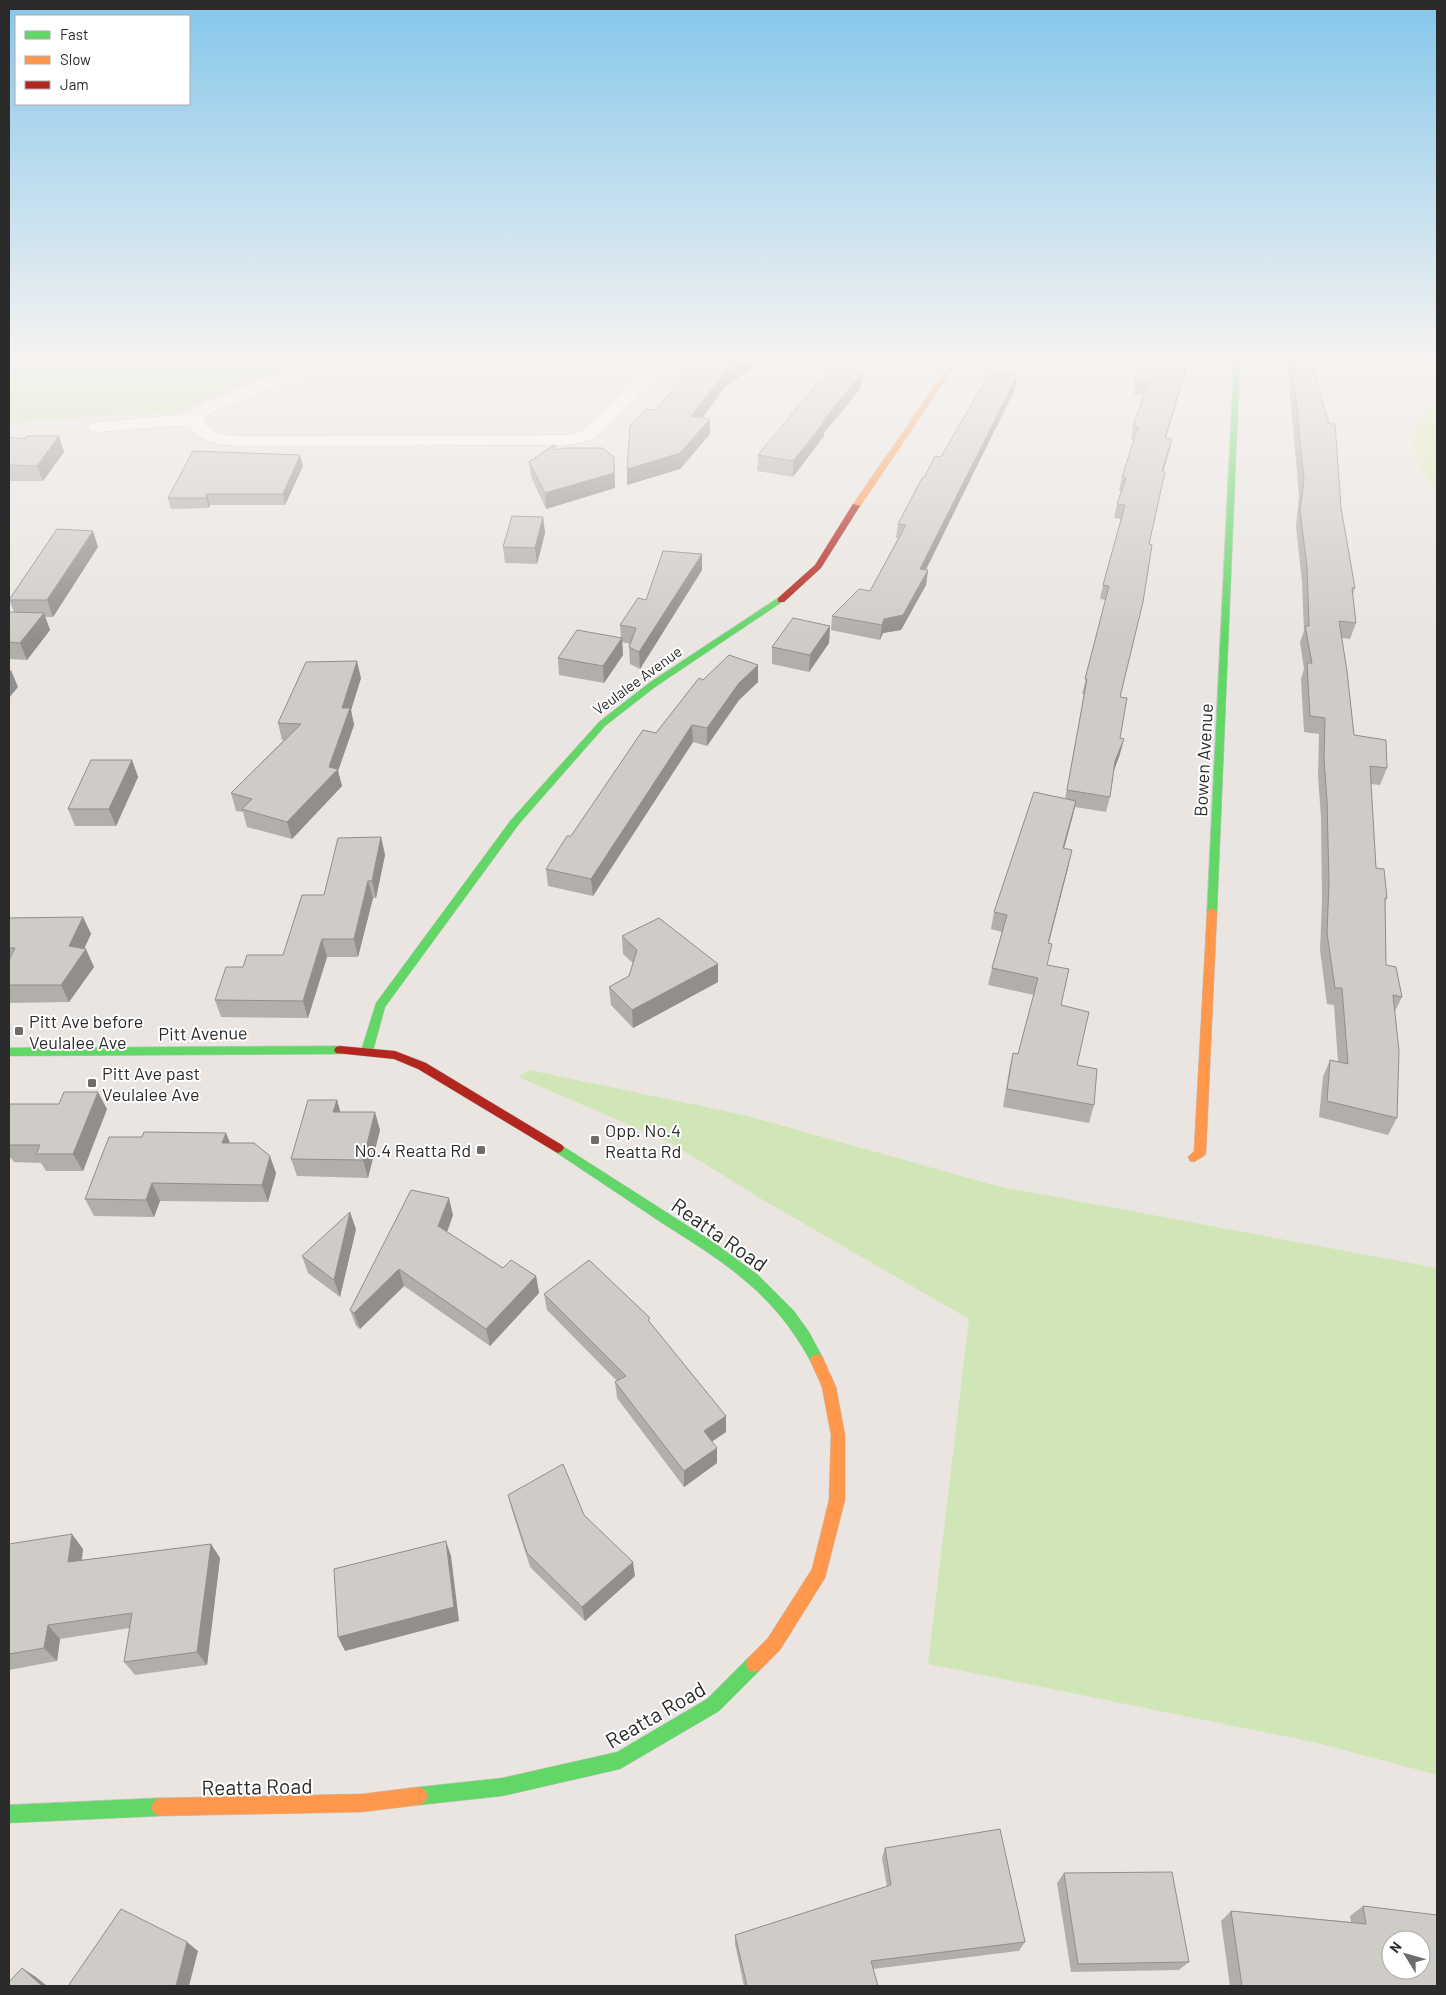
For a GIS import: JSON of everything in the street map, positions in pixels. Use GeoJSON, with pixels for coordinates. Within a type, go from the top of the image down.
{"type":"FeatureCollection","features":[{"type":"Feature","properties":{"kind":"street","name":"Veulalee Avenue"},"geometry":{"type":"LineString","coordinates":[[367,1050],[380,1006],[522,815],[602,724],[652,685],[781,600],[818,566],[843,524],[891,454]]}},
{"type":"Feature","properties":{"kind":"street","name":"Bowen Avenue"},"geometry":{"type":"LineString","coordinates":[[1194,1157],[1200,1153],[1233,454]]}},
{"type":"Feature","properties":{"kind":"street","name":"Pitt Avenue"},"geometry":{"type":"LineString","coordinates":[[9,1052],[367,1050]]}},
{"type":"Feature","properties":{"kind":"street","name":"Reatta Road"},"geometry":{"type":"LineString","coordinates":[[9,1814],[152,1807],[362,1803],[502,1787],[620,1760],[713,1704],[774,1644],[818,1572],[837,1500],[838,1435],[829,1386],[808,1340],[781,1304],[738,1265],[445,1078],[395,1055],[367,1050]]}},
{"type":"Feature","properties":{"kind":"green space"},"geometry":{"type":"Polygon","coordinates":[[[1415,454],[1437,454],[1437,490],[1422,469],[1415,454]]]}},
{"type":"Feature","properties":{"kind":"green space"},"geometry":{"type":"Polygon","coordinates":[[[529,1070],[744,1115],[997,1186],[1437,1268],[1437,1775],[1318,1743],[928,1664],[969,1319],[763,1200],[671,1143],[518,1077],[529,1070]]]}},
{"type":"Feature","properties":{"kind":"building"},"geometry":{"type":"Polygon","coordinates":[[[9,454],[46,454],[37,466],[9,465],[9,454]]]}},
{"type":"Feature","properties":{"kind":"building"},"geometry":{"type":"Polygon","coordinates":[[[191,454],[300,455],[283,494],[207,494],[206,498],[168,498],[191,454]]]}},
{"type":"Feature","properties":{"kind":"building"},"geometry":{"type":"Polygon","coordinates":[[[541,454],[610,454],[614,457],[614,473],[545,493],[529,462],[541,454]]]}},
{"type":"Feature","properties":{"kind":"building"},"geometry":{"type":"Polygon","coordinates":[[[628,454],[676,454],[627,469],[628,454]]]}},
{"type":"Feature","properties":{"kind":"building"},"geometry":{"type":"Polygon","coordinates":[[[759,454],[799,454],[793,461],[759,454]]]}},
{"type":"Feature","properties":{"kind":"building"},"geometry":{"type":"Polygon","coordinates":[[[943,454],[978,454],[920,569],[928,570],[903,615],[884,619],[882,625],[832,616],[859,589],[870,591],[906,525],[898,524],[922,478],[924,478],[935,456],[941,457],[943,454]]]}},
{"type":"Feature","properties":{"kind":"building"},"geometry":{"type":"Polygon","coordinates":[[[1129,454],[1167,454],[1162,471],[1165,472],[1149,544],[1152,545],[1143,602],[1120,697],[1127,698],[1120,738],[1124,739],[1115,761],[1110,797],[1067,790],[1087,679],[1085,679],[1109,586],[1103,585],[1125,505],[1117,504],[1126,478],[1122,477],[1129,454]]]}},
{"type":"Feature","properties":{"kind":"building"},"geometry":{"type":"Polygon","coordinates":[[[1301,454],[1337,454],[1341,508],[1355,588],[1352,588],[1356,623],[1339,621],[1354,735],[1386,740],[1387,768],[1370,766],[1376,868],[1384,869],[1387,898],[1385,898],[1386,965],[1396,967],[1402,997],[1393,995],[1399,1051],[1397,1118],[1327,1101],[1330,1060],[1348,1064],[1342,988],[1335,988],[1327,933],[1329,883],[1324,759],[1325,718],[1310,716],[1307,663],[1312,663],[1305,626],[1309,626],[1307,567],[1300,511],[1304,480],[1301,454]]]}},
{"type":"Feature","properties":{"kind":"building"},"geometry":{"type":"Polygon","coordinates":[[[512,516],[543,517],[535,548],[503,547],[512,516]]]}},
{"type":"Feature","properties":{"kind":"building"},"geometry":{"type":"Polygon","coordinates":[[[57,529],[93,531],[47,600],[9,600],[57,529]]]}},
{"type":"Feature","properties":{"kind":"building"},"geometry":{"type":"Polygon","coordinates":[[[663,551],[702,554],[639,652],[629,647],[636,628],[620,625],[638,598],[646,600],[663,551]]]}},
{"type":"Feature","properties":{"kind":"building"},"geometry":{"type":"Polygon","coordinates":[[[10,612],[44,613],[20,643],[9,642],[10,612]]]}},
{"type":"Feature","properties":{"kind":"building"},"geometry":{"type":"Polygon","coordinates":[[[793,618],[830,626],[810,655],[772,647],[793,618]]]}},
{"type":"Feature","properties":{"kind":"building"},"geometry":{"type":"Polygon","coordinates":[[[577,630],[622,638],[603,666],[558,658],[577,630]]]}},
{"type":"Feature","properties":{"kind":"building"},"geometry":{"type":"Polygon","coordinates":[[[729,655],[758,665],[739,683],[707,728],[692,725],[591,879],[546,869],[567,836],[571,836],[643,730],[656,733],[699,678],[703,680],[729,655]]]}},
{"type":"Feature","properties":{"kind":"building"},"geometry":{"type":"Polygon","coordinates":[[[357,661],[342,708],[350,708],[329,767],[338,769],[287,822],[242,809],[252,799],[231,793],[301,724],[278,723],[306,662],[357,661]]]}},
{"type":"Feature","properties":{"kind":"building"},"geometry":{"type":"Polygon","coordinates":[[[91,760],[132,760],[109,809],[68,809],[91,760]]]}},
{"type":"Feature","properties":{"kind":"building"},"geometry":{"type":"Polygon","coordinates":[[[1034,792],[1076,801],[1063,848],[1072,850],[1048,943],[1052,944],[1047,965],[1069,969],[1061,1005],[1089,1012],[1077,1065],[1097,1069],[1094,1105],[1007,1089],[1013,1053],[1018,1054],[1038,978],[992,968],[1007,915],[994,912],[1034,792]]]}},
{"type":"Feature","properties":{"kind":"building"},"geometry":{"type":"Polygon","coordinates":[[[381,837],[372,881],[368,881],[354,939],[322,939],[303,1001],[215,1000],[226,967],[243,967],[247,955],[283,955],[302,895],[324,895],[338,838],[381,837]]]}},
{"type":"Feature","properties":{"kind":"building"},"geometry":{"type":"Polygon","coordinates":[[[83,917],[69,946],[86,949],[61,985],[9,985],[9,960],[15,948],[9,948],[9,918],[83,917]]]}},
{"type":"Feature","properties":{"kind":"building"},"geometry":{"type":"Polygon","coordinates":[[[659,918],[718,964],[632,1010],[609,987],[629,976],[637,950],[622,936],[659,918]]]}},
{"type":"Feature","properties":{"kind":"building"},"geometry":{"type":"Polygon","coordinates":[[[64,1092],[98,1092],[73,1154],[36,1154],[40,1145],[9,1145],[9,1104],[59,1104],[64,1092]]]}},
{"type":"Feature","properties":{"kind":"building"},"geometry":{"type":"Polygon","coordinates":[[[308,1100],[337,1100],[333,1112],[375,1112],[363,1160],[291,1159],[308,1100]]]}},
{"type":"Feature","properties":{"kind":"building"},"geometry":{"type":"Polygon","coordinates":[[[144,1132],[226,1133],[222,1143],[254,1143],[270,1156],[262,1185],[152,1183],[146,1200],[85,1199],[109,1137],[142,1137],[144,1132]]]}},
{"type":"Feature","properties":{"kind":"building"},"geometry":{"type":"Polygon","coordinates":[[[411,1190],[449,1198],[438,1226],[503,1268],[511,1260],[536,1276],[486,1329],[399,1269],[354,1313],[350,1310],[411,1190]]]}},
{"type":"Feature","properties":{"kind":"building"},"geometry":{"type":"Polygon","coordinates":[[[350,1212],[334,1280],[302,1256],[350,1212]]]}},
{"type":"Feature","properties":{"kind":"building"},"geometry":{"type":"Polygon","coordinates":[[[589,1260],[650,1318],[648,1320],[726,1416],[704,1431],[717,1448],[684,1471],[615,1382],[626,1376],[544,1294],[589,1260]]]}},
{"type":"Feature","properties":{"kind":"building"},"geometry":{"type":"Polygon","coordinates":[[[563,1464],[584,1515],[633,1562],[582,1607],[527,1553],[508,1495],[563,1464]]]}},
{"type":"Feature","properties":{"kind":"building"},"geometry":{"type":"Polygon","coordinates":[[[72,1534],[68,1562],[211,1544],[197,1652],[124,1662],[132,1613],[48,1625],[44,1648],[9,1654],[9,1544],[72,1534]]]}},
{"type":"Feature","properties":{"kind":"building"},"geometry":{"type":"Polygon","coordinates":[[[446,1541],[454,1607],[338,1637],[334,1569],[446,1541]]]}},
{"type":"Feature","properties":{"kind":"building"},"geometry":{"type":"Polygon","coordinates":[[[1000,1829],[1025,1942],[871,1961],[878,1986],[747,1986],[735,1935],[891,1885],[885,1848],[1000,1829]]]}},
{"type":"Feature","properties":{"kind":"building"},"geometry":{"type":"Polygon","coordinates":[[[1172,1872],[1189,1962],[1078,1964],[1064,1873],[1172,1872]]]}},
{"type":"Feature","properties":{"kind":"building"},"geometry":{"type":"Polygon","coordinates":[[[1363,1906],[1437,1915],[1437,1986],[1242,1986],[1231,1911],[1366,1924],[1363,1906]]]}},
{"type":"Feature","properties":{"kind":"building"},"geometry":{"type":"Polygon","coordinates":[[[121,1909],[187,1942],[176,1986],[68,1986],[121,1909]]]}},
{"type":"Feature","properties":{"kind":"building"},"geometry":{"type":"Polygon","coordinates":[[[22,1968],[42,1986],[9,1986],[9,1982],[22,1968]]]}},
{"type":"Feature","properties":{"kind":"traffic: fast"},"geometry":{"type":"LineString","coordinates":[[1212,912],[1233,454]]}},
{"type":"Feature","properties":{"kind":"traffic: fast"},"geometry":{"type":"LineString","coordinates":[[367,1051],[380,1006],[515,822],[602,724],[652,685],[781,600]]}},
{"type":"Feature","properties":{"kind":"traffic: fast"},"geometry":{"type":"LineString","coordinates":[[9,1052],[340,1050]]}},
{"type":"Feature","properties":{"kind":"traffic: fast"},"geometry":{"type":"LineString","coordinates":[[558,1148],[711,1248],[753,1279],[789,1315],[804,1336],[817,1360]]}},
{"type":"Feature","properties":{"kind":"traffic: fast"},"geometry":{"type":"LineString","coordinates":[[419,1796],[502,1787],[620,1760],[713,1705],[754,1664]]}},
{"type":"Feature","properties":{"kind":"traffic: fast"},"geometry":{"type":"LineString","coordinates":[[9,1814],[160,1807]]}},
{"type":"Feature","properties":{"kind":"traffic: slow"},"geometry":{"type":"LineString","coordinates":[[856,506],[891,454]]}},
{"type":"Feature","properties":{"kind":"traffic: slow"},"geometry":{"type":"LineString","coordinates":[[1194,1157],[1200,1153],[1212,912]]}},
{"type":"Feature","properties":{"kind":"traffic: slow"},"geometry":{"type":"LineString","coordinates":[[754,1664],[774,1644],[819,1572],[837,1500],[838,1435],[829,1387],[817,1360]]}},
{"type":"Feature","properties":{"kind":"traffic: slow"},"geometry":{"type":"LineString","coordinates":[[160,1807],[362,1803],[419,1796]]}},
{"type":"Feature","properties":{"kind":"traffic: jam"},"geometry":{"type":"LineString","coordinates":[[781,600],[818,566],[856,506]]}},
{"type":"Feature","properties":{"kind":"traffic: jam"},"geometry":{"type":"LineString","coordinates":[[340,1050],[395,1055],[422,1066],[558,1148]]}},
{"type":"Feature","properties":{"kind":"place","name":"Pitt Ave before Veulalee Ave"},"geometry":{"type":"Point","coordinates":[19,1031]}},
{"type":"Feature","properties":{"kind":"place","name":"Pitt Ave past Veulalee Ave"},"geometry":{"type":"Point","coordinates":[92,1083]}},
{"type":"Feature","properties":{"kind":"place","name":"Opp. No.4 Reatta Rd"},"geometry":{"type":"Point","coordinates":[595,1140]}},
{"type":"Feature","properties":{"kind":"place","name":"No.4 Reatta Rd"},"geometry":{"type":"Point","coordinates":[481,1150]}}]}
